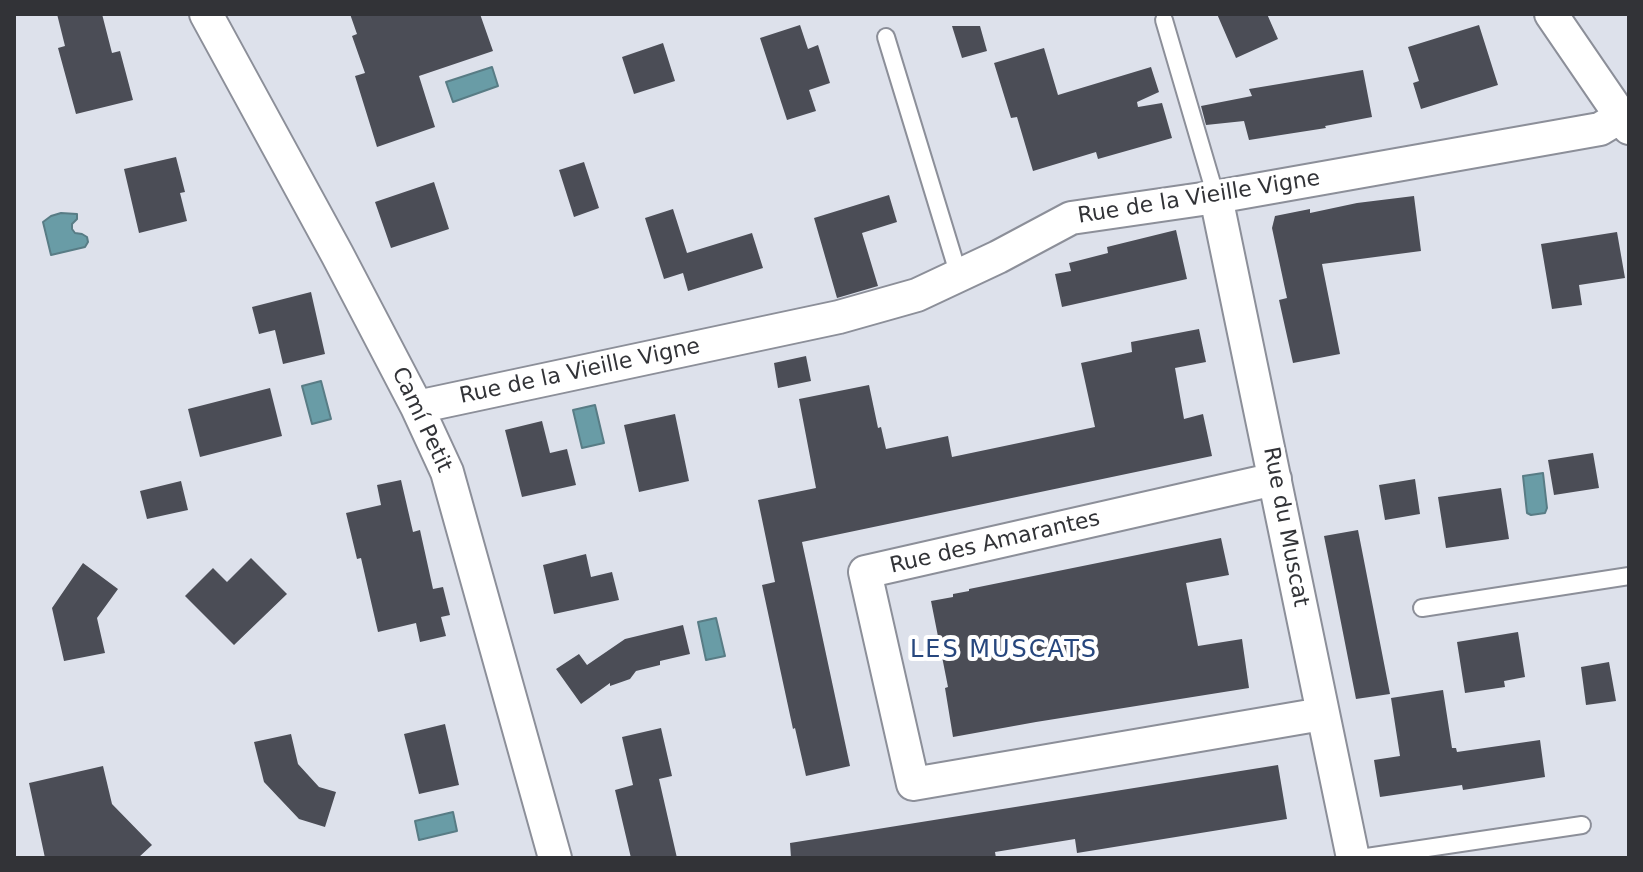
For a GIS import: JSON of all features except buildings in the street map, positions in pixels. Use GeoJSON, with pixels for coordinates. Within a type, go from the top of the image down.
{"type":"FeatureCollection","features":[{"type":"Feature","properties":{"kind":"street","name":"Camí Petit"},"geometry":{"type":"LineString","coordinates":[[206,14],[337,254],[417,407],[447,472],[555,858]]}},
{"type":"Feature","properties":{"kind":"street"},"geometry":{"type":"LineString","coordinates":[[1551,14],[1624,122]]}},
{"type":"Feature","properties":{"kind":"street","name":"Rue de la Vieille Vigne"},"geometry":{"type":"LineString","coordinates":[[417,407],[839,317],[917,295],[1071,218],[1216,197],[1600,129],[1624,122]]}},
{"type":"Feature","properties":{"kind":"street","name":"Rue du Muscat"},"geometry":{"type":"LineString","coordinates":[[1216,197],[1353,858]]}},
{"type":"Feature","properties":{"kind":"street","name":"Rue des Amarantes"},"geometry":{"type":"LineString","coordinates":[[1275,479],[865,572],[913,784],[1322,714]]}},
{"type":"Feature","properties":{"kind":"lane"},"geometry":{"type":"LineString","coordinates":[[1164,20],[1216,197]]}},
{"type":"Feature","properties":{"kind":"lane"},"geometry":{"type":"LineString","coordinates":[[886,37],[959,276]]}},
{"type":"Feature","properties":{"kind":"lane"},"geometry":{"type":"LineString","coordinates":[[1422,608],[1629,576]]}},
{"type":"Feature","properties":{"kind":"lane"},"geometry":{"type":"LineString","coordinates":[[1360,858],[1582,825]]}},
{"type":"Feature","properties":{"kind":"water"},"geometry":{"type":"Polygon","coordinates":[[[492,67],[498,86],[453,102],[446,82],[492,67]]]}},
{"type":"Feature","properties":{"kind":"water"},"geometry":{"type":"Polygon","coordinates":[[[61,213],[77,214],[72,229],[87,237],[88,242],[85,247],[51,255],[43,222],[61,213]]]}},
{"type":"Feature","properties":{"kind":"water"},"geometry":{"type":"Polygon","coordinates":[[[321,381],[331,419],[312,424],[302,386],[321,381]]]}},
{"type":"Feature","properties":{"kind":"water"},"geometry":{"type":"Polygon","coordinates":[[[595,405],[604,443],[582,448],[573,410],[595,405]]]}},
{"type":"Feature","properties":{"kind":"water"},"geometry":{"type":"Polygon","coordinates":[[[1543,473],[1547,508],[1545,513],[1531,515],[1527,513],[1523,476],[1543,473]]]}},
{"type":"Feature","properties":{"kind":"water"},"geometry":{"type":"Polygon","coordinates":[[[716,618],[725,656],[706,660],[698,622],[716,618]]]}},
{"type":"Feature","properties":{"kind":"water"},"geometry":{"type":"Polygon","coordinates":[[[453,812],[457,831],[419,840],[415,821],[453,812]]]}},
{"type":"Feature","properties":{"kind":"district","name":"LES MUSCATS"},"geometry":{"type":"Point","coordinates":[1004,651]}}]}
